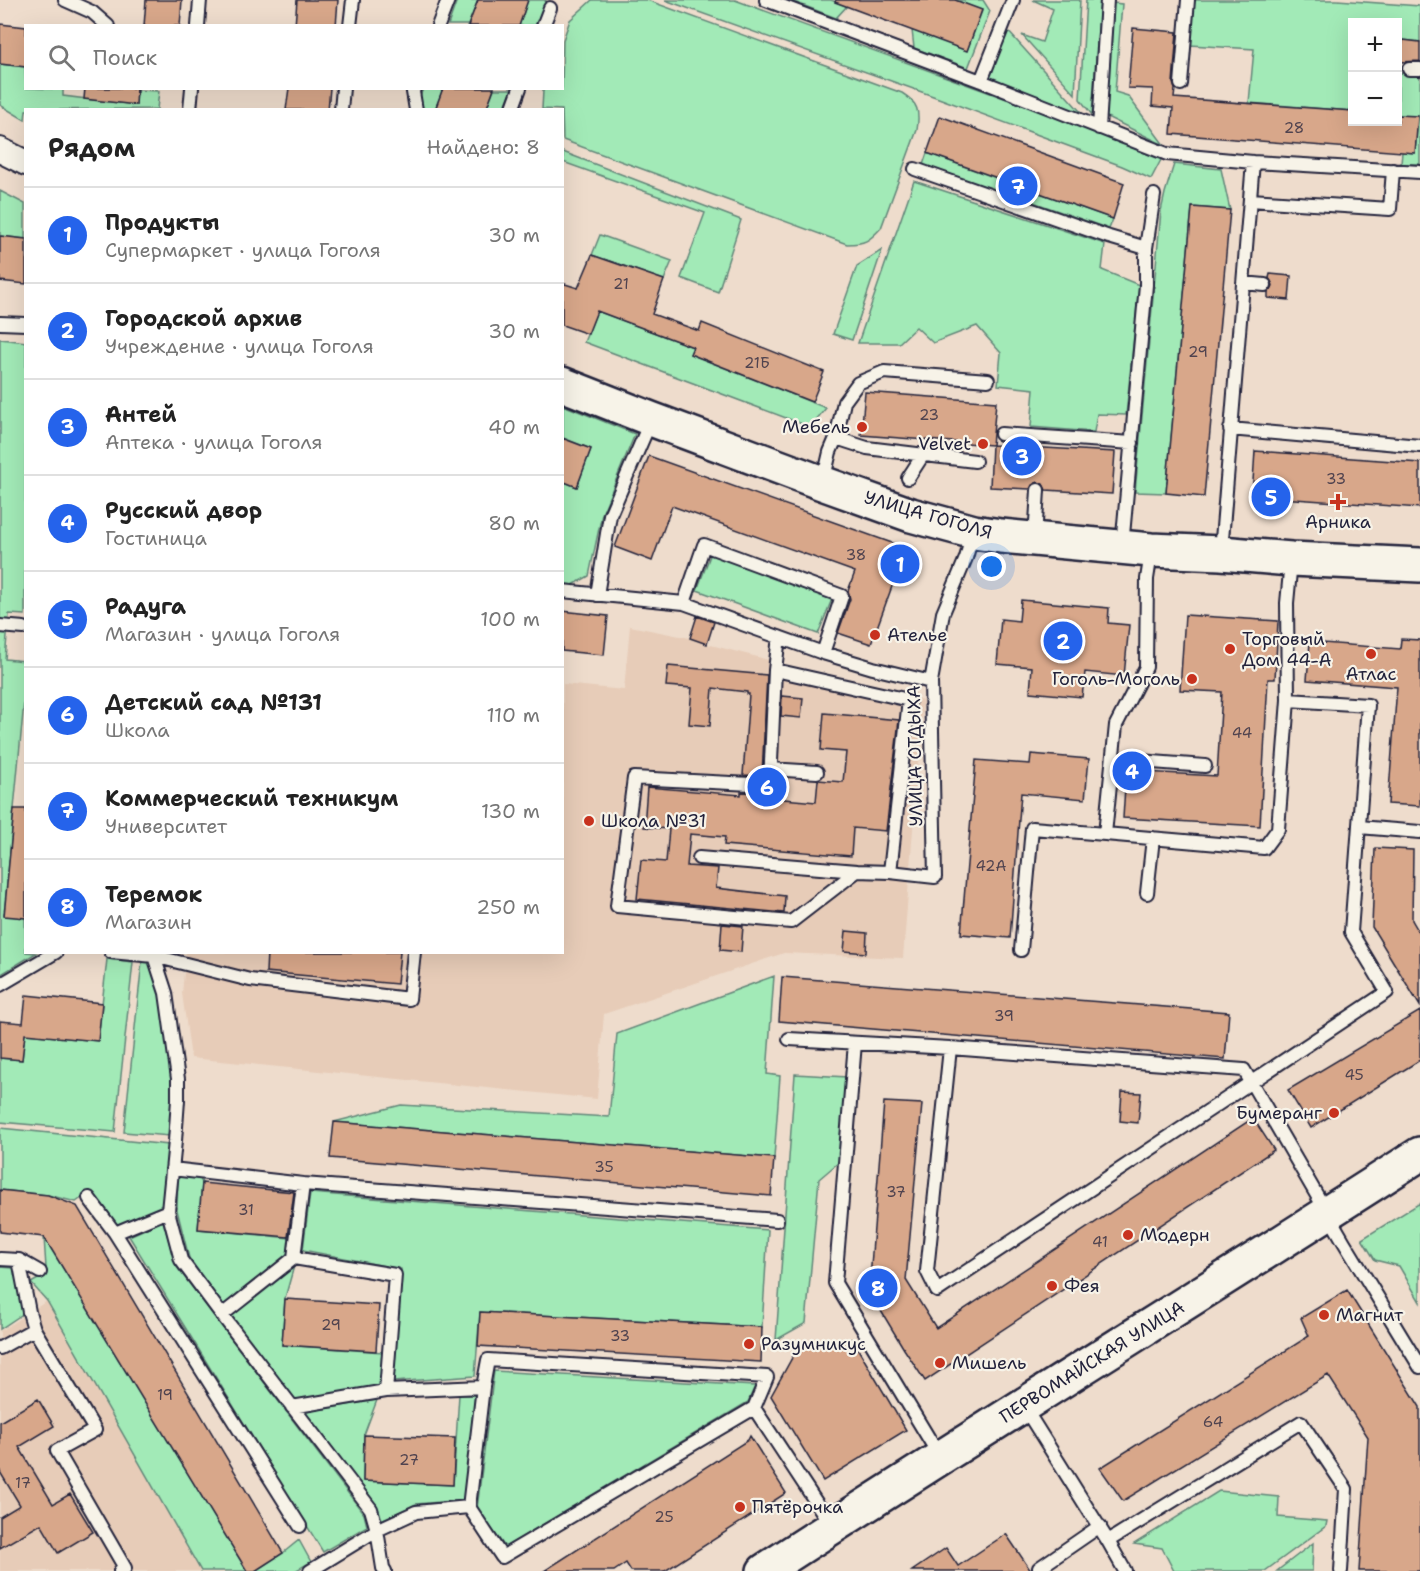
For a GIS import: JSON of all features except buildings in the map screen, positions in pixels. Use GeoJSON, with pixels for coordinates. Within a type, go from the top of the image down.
{"type":"FeatureCollection","features":[{"type":"Feature","properties":{"kind":"street"},"geometry":{"type":"LineString","coordinates":[[0,150],[24,162]]}},
{"type":"Feature","properties":{"kind":"street","name":"УЛИЦА ГОГОЛЯ"},"geometry":{"type":"LineString","coordinates":[[564,385],[822,483],[911,514],[974,532],[1136,549],[1420,565]]}},
{"type":"Feature","properties":{"kind":"street","name":"ПЕРВОМАЙСКАЯ УЛИЦА"},"geometry":{"type":"LineString","coordinates":[[764,1571],[1023,1404],[1420,1154]]}},
{"type":"Feature","properties":{"kind":"lane"},"geometry":{"type":"LineString","coordinates":[[65,0],[92,12],[106,24]]}},
{"type":"Feature","properties":{"kind":"lane"},"geometry":{"type":"LineString","coordinates":[[198,24],[200,0]]}},
{"type":"Feature","properties":{"kind":"lane"},"geometry":{"type":"LineString","coordinates":[[350,24],[353,0]]}},
{"type":"Feature","properties":{"kind":"lane"},"geometry":{"type":"LineString","coordinates":[[439,24],[448,0]]}},
{"type":"Feature","properties":{"kind":"lane"},"geometry":{"type":"LineString","coordinates":[[766,0],[1167,154],[1253,162],[1420,172]]}},
{"type":"Feature","properties":{"kind":"lane"},"geometry":{"type":"LineString","coordinates":[[1099,128],[1107,0]]}},
{"type":"Feature","properties":{"kind":"lane"},"geometry":{"type":"LineString","coordinates":[[1181,84],[1188,0]]}},
{"type":"Feature","properties":{"kind":"lane"},"geometry":{"type":"LineString","coordinates":[[981,81],[1008,1]]}},
{"type":"Feature","properties":{"kind":"lane"},"geometry":{"type":"LineString","coordinates":[[544,24],[550,8]]}},
{"type":"Feature","properties":{"kind":"lane"},"geometry":{"type":"LineString","coordinates":[[190,108],[192,90]]}},
{"type":"Feature","properties":{"kind":"lane"},"geometry":{"type":"LineString","coordinates":[[341,108],[343,90]]}},
{"type":"Feature","properties":{"kind":"lane"},"geometry":{"type":"LineString","coordinates":[[414,90],[416,108]]}},
{"type":"Feature","properties":{"kind":"lane"},"geometry":{"type":"LineString","coordinates":[[513,108],[518,90]]}},
{"type":"Feature","properties":{"kind":"lane"},"geometry":{"type":"LineString","coordinates":[[1221,553],[1253,162]]}},
{"type":"Feature","properties":{"kind":"lane"},"geometry":{"type":"LineString","coordinates":[[915,170],[1146,248]]}},
{"type":"Feature","properties":{"kind":"lane"},"geometry":{"type":"LineString","coordinates":[[1250,200],[1390,209],[1394,170]]}},
{"type":"Feature","properties":{"kind":"lane"},"geometry":{"type":"LineString","coordinates":[[1105,834],[1116,725],[1146,667],[1148,579],[1136,549],[1132,443],[1146,285],[1146,248],[1154,195]]}},
{"type":"Feature","properties":{"kind":"lane"},"geometry":{"type":"LineString","coordinates":[[1243,283],[1265,285]]}},
{"type":"Feature","properties":{"kind":"lane"},"geometry":{"type":"LineString","coordinates":[[0,322],[24,324]]}},
{"type":"Feature","properties":{"kind":"lane"},"geometry":{"type":"LineString","coordinates":[[822,483],[844,402],[858,383],[884,372],[987,380]]}},
{"type":"Feature","properties":{"kind":"lane"},"geometry":{"type":"LineString","coordinates":[[597,595],[610,515],[651,419]]}},
{"type":"Feature","properties":{"kind":"lane"},"geometry":{"type":"LineString","coordinates":[[1230,429],[1420,446]]}},
{"type":"Feature","properties":{"kind":"lane"},"geometry":{"type":"LineString","coordinates":[[1001,434],[1132,443]]}},
{"type":"Feature","properties":{"kind":"lane"},"geometry":{"type":"LineString","coordinates":[[836,438],[867,448],[975,461]]}},
{"type":"Feature","properties":{"kind":"lane"},"geometry":{"type":"LineString","coordinates":[[908,478],[923,455]]}},
{"type":"Feature","properties":{"kind":"lane"},"geometry":{"type":"LineString","coordinates":[[1035,538],[1038,490]]}},
{"type":"Feature","properties":{"kind":"lane","name":"УЛИЦА ОТДЫХА"},"geometry":{"type":"LineString","coordinates":[[890,872],[935,878],[931,682],[943,613],[966,558],[974,532]]}},
{"type":"Feature","properties":{"kind":"lane"},"geometry":{"type":"LineString","coordinates":[[684,603],[704,545],[842,597],[823,653]]}},
{"type":"Feature","properties":{"kind":"lane"},"geometry":{"type":"LineString","coordinates":[[1021,950],[1032,828],[1264,848],[1278,829],[1288,700],[1287,603],[1291,559]]}},
{"type":"Feature","properties":{"kind":"lane"},"geometry":{"type":"LineString","coordinates":[[564,591],[684,603],[823,653],[931,682]]}},
{"type":"Feature","properties":{"kind":"lane"},"geometry":{"type":"LineString","coordinates":[[0,627],[24,628]]}},
{"type":"Feature","properties":{"kind":"lane"},"geometry":{"type":"LineString","coordinates":[[779,637],[775,670],[770,785],[634,778],[617,906],[791,922],[857,871]]}},
{"type":"Feature","properties":{"kind":"lane"},"geometry":{"type":"LineString","coordinates":[[699,858],[890,872],[909,700],[775,670]]}},
{"type":"Feature","properties":{"kind":"lane"},"geometry":{"type":"LineString","coordinates":[[950,1048],[927,1271],[937,1291],[1387,992],[1351,932],[1368,705],[1288,700]]}},
{"type":"Feature","properties":{"kind":"lane"},"geometry":{"type":"LineString","coordinates":[[1113,759],[1205,766]]}},
{"type":"Feature","properties":{"kind":"lane"},"geometry":{"type":"LineString","coordinates":[[770,769],[817,772]]}},
{"type":"Feature","properties":{"kind":"lane"},"geometry":{"type":"LineString","coordinates":[[1359,827],[1420,832]]}},
{"type":"Feature","properties":{"kind":"lane"},"geometry":{"type":"LineString","coordinates":[[1147,893],[1153,838]]}},
{"type":"Feature","properties":{"kind":"lane"},"geometry":{"type":"LineString","coordinates":[[0,985],[53,954]]}},
{"type":"Feature","properties":{"kind":"lane"},"geometry":{"type":"LineString","coordinates":[[153,954],[250,980],[409,999],[414,954]]}},
{"type":"Feature","properties":{"kind":"lane"},"geometry":{"type":"LineString","coordinates":[[153,954],[166,993],[177,1079],[178,1101],[168,1211],[181,1260],[370,1509],[377,1530],[385,1571]]}},
{"type":"Feature","properties":{"kind":"lane"},"geometry":{"type":"LineString","coordinates":[[789,1039],[950,1048],[1244,1070],[1327,1214],[1420,1367]]}},
{"type":"Feature","properties":{"kind":"lane"},"geometry":{"type":"LineString","coordinates":[[855,1042],[835,1283],[941,1458]]}},
{"type":"Feature","properties":{"kind":"lane"},"geometry":{"type":"LineString","coordinates":[[172,1169],[303,1184],[777,1220]]}},
{"type":"Feature","properties":{"kind":"lane"},"geometry":{"type":"LineString","coordinates":[[222,1316],[294,1258],[303,1184]]}},
{"type":"Feature","properties":{"kind":"lane"},"geometry":{"type":"LineString","coordinates":[[89,1198],[115,1233],[300,1527]]}},
{"type":"Feature","properties":{"kind":"lane"},"geometry":{"type":"LineString","coordinates":[[115,1233],[168,1211]]}},
{"type":"Feature","properties":{"kind":"lane"},"geometry":{"type":"LineString","coordinates":[[294,1258],[394,1275],[386,1391]]}},
{"type":"Feature","properties":{"kind":"lane"},"geometry":{"type":"LineString","coordinates":[[0,1259],[19,1260],[40,1272]]}},
{"type":"Feature","properties":{"kind":"lane"},"geometry":{"type":"LineString","coordinates":[[19,1260],[34,1329],[95,1430],[57,1451],[125,1568],[120,1571]]}},
{"type":"Feature","properties":{"kind":"lane"},"geometry":{"type":"LineString","coordinates":[[0,1348],[34,1329]]}},
{"type":"Feature","properties":{"kind":"lane"},"geometry":{"type":"LineString","coordinates":[[488,1360],[767,1377],[754,1408],[502,1557],[469,1507],[483,1387],[488,1360]]}},
{"type":"Feature","properties":{"kind":"lane"},"geometry":{"type":"LineString","coordinates":[[292,1407],[386,1391],[483,1387]]}},
{"type":"Feature","properties":{"kind":"lane"},"geometry":{"type":"LineString","coordinates":[[1023,1404],[1100,1526],[1125,1571]]}},
{"type":"Feature","properties":{"kind":"lane"},"geometry":{"type":"LineString","coordinates":[[754,1408],[832,1527]]}},
{"type":"Feature","properties":{"kind":"lane"},"geometry":{"type":"LineString","coordinates":[[1108,1541],[1301,1422],[1346,1489],[1341,1571]]}},
{"type":"Feature","properties":{"kind":"lane"},"geometry":{"type":"LineString","coordinates":[[310,1571],[377,1530],[416,1512],[469,1507]]}},
{"type":"Feature","properties":{"kind":"lane"},"geometry":{"type":"LineString","coordinates":[[1039,1568],[1100,1526]]}},
{"type":"Feature","properties":{"kind":"shaded area"},"geometry":{"type":"Polygon","coordinates":[[[630,626],[690,638],[923,700],[903,958],[784,953],[604,1014],[597,1099],[191,1058],[182,993],[186,954],[564,954],[564,684],[624,690],[630,626]]]}},
{"type":"Feature","properties":{"kind":"shaded area"},"geometry":{"type":"Polygon","coordinates":[[[47,1301],[201,1571],[0,1571],[0,1331],[47,1301]]]}},
{"type":"Feature","properties":{"kind":"green space"},"geometry":{"type":"Polygon","coordinates":[[[457,0],[478,0],[468,24],[448,24],[457,0]]]}},
{"type":"Feature","properties":{"kind":"green space"},"geometry":{"type":"Polygon","coordinates":[[[528,0],[546,0],[536,24],[520,24],[528,0]]]}},
{"type":"Feature","properties":{"kind":"green space"},"geometry":{"type":"Polygon","coordinates":[[[592,0],[647,0],[902,93],[917,108],[917,130],[881,228],[866,241],[847,244],[564,140],[564,108],[542,108],[544,90],[564,90],[564,37],[570,20],[592,0]]]}},
{"type":"Feature","properties":{"kind":"green space"},"geometry":{"type":"Polygon","coordinates":[[[665,0],[735,0],[1163,156],[1151,179],[1122,166],[933,96],[665,0]]]}},
{"type":"Feature","properties":{"kind":"green space"},"geometry":{"type":"Polygon","coordinates":[[[789,0],[831,0],[847,6],[836,18],[789,0]]]}},
{"type":"Feature","properties":{"kind":"green space"},"geometry":{"type":"Polygon","coordinates":[[[955,0],[983,0],[990,11],[968,68],[914,48],[912,30],[967,50],[982,11],[955,0]]]}},
{"type":"Feature","properties":{"kind":"green space"},"geometry":{"type":"Polygon","coordinates":[[[1033,0],[1080,0],[1075,94],[1022,35],[1042,42],[1053,9],[1033,0]]]}},
{"type":"Feature","properties":{"kind":"green space"},"geometry":{"type":"Polygon","coordinates":[[[1086,0],[1100,0],[1092,115],[1080,99],[1086,0]]]}},
{"type":"Feature","properties":{"kind":"green space"},"geometry":{"type":"Polygon","coordinates":[[[1193,0],[1337,0],[1420,6],[1420,42],[1403,40],[1402,51],[1402,18],[1348,18],[1348,111],[1249,103],[1254,49],[1190,45],[1193,0]]]}},
{"type":"Feature","properties":{"kind":"green space"},"geometry":{"type":"Polygon","coordinates":[[[1112,3],[1122,4],[1115,92],[1128,96],[1164,145],[1105,116],[1112,3]]]}},
{"type":"Feature","properties":{"kind":"green space"},"geometry":{"type":"Polygon","coordinates":[[[1007,30],[1089,121],[988,78],[1007,30]]]}},
{"type":"Feature","properties":{"kind":"green space"},"geometry":{"type":"Polygon","coordinates":[[[0,64],[24,67],[24,90],[63,90],[63,96],[136,105],[137,90],[159,91],[157,108],[24,108],[24,119],[0,105],[0,64]]]}},
{"type":"Feature","properties":{"kind":"green space"},"geometry":{"type":"Polygon","coordinates":[[[1402,73],[1420,75],[1420,164],[1401,164],[1402,152],[1415,153],[1418,117],[1402,115],[1402,73]]]}},
{"type":"Feature","properties":{"kind":"green space"},"geometry":{"type":"Polygon","coordinates":[[[423,90],[443,90],[435,108],[422,108],[420,96],[423,90]]]}},
{"type":"Feature","properties":{"kind":"green space"},"geometry":{"type":"Polygon","coordinates":[[[494,90],[512,90],[504,108],[486,108],[494,90]]]}},
{"type":"Feature","properties":{"kind":"green space"},"geometry":{"type":"Polygon","coordinates":[[[564,152],[741,220],[718,292],[681,278],[705,213],[564,162],[564,152]]]}},
{"type":"Feature","properties":{"kind":"green space"},"geometry":{"type":"Polygon","coordinates":[[[927,153],[1013,184],[1009,196],[923,165],[927,153]]]}},
{"type":"Feature","properties":{"kind":"green space"},"geometry":{"type":"Polygon","coordinates":[[[1174,164],[1221,169],[1230,210],[1192,207],[1166,493],[1135,492],[1161,211],[1174,164]]]}},
{"type":"Feature","properties":{"kind":"green space"},"geometry":{"type":"Polygon","coordinates":[[[914,181],[1105,244],[1102,270],[1139,285],[1126,415],[1097,414],[1094,432],[1031,427],[1034,389],[998,385],[1001,353],[977,326],[933,343],[916,327],[899,343],[858,343],[914,181]]]}},
{"type":"Feature","properties":{"kind":"green space"},"geometry":{"type":"Polygon","coordinates":[[[0,191],[24,203],[24,239],[0,236],[0,191]]]}},
{"type":"Feature","properties":{"kind":"green space"},"geometry":{"type":"Polygon","coordinates":[[[1035,191],[1113,219],[1109,229],[1033,202],[1035,191]]]}},
{"type":"Feature","properties":{"kind":"green space"},"geometry":{"type":"Polygon","coordinates":[[[600,235],[672,261],[664,280],[592,255],[600,235]]]}},
{"type":"Feature","properties":{"kind":"green space"},"geometry":{"type":"Polygon","coordinates":[[[882,250],[852,340],[833,334],[857,266],[882,250]]]}},
{"type":"Feature","properties":{"kind":"green space"},"geometry":{"type":"Polygon","coordinates":[[[597,311],[693,347],[690,354],[826,408],[810,427],[584,342],[597,311]]]}},
{"type":"Feature","properties":{"kind":"green space"},"geometry":{"type":"Polygon","coordinates":[[[0,339],[24,342],[24,615],[9,614],[5,659],[24,661],[24,702],[4,915],[24,918],[24,954],[34,954],[0,975],[0,339]]]}},
{"type":"Feature","properties":{"kind":"green space"},"geometry":{"type":"Polygon","coordinates":[[[564,405],[635,434],[602,514],[589,576],[573,585],[564,584],[564,482],[577,487],[591,449],[564,438],[564,405]]]}},
{"type":"Feature","properties":{"kind":"green space"},"geometry":{"type":"Polygon","coordinates":[[[711,553],[832,599],[818,634],[697,590],[711,553]]]}},
{"type":"Feature","properties":{"kind":"green space"},"geometry":{"type":"Polygon","coordinates":[[[107,959],[133,962],[115,1132],[0,1122],[0,1058],[22,1060],[25,1034],[98,1041],[107,959]]]}},
{"type":"Feature","properties":{"kind":"green space"},"geometry":{"type":"Polygon","coordinates":[[[142,961],[150,962],[162,995],[173,1080],[170,1136],[124,1132],[142,961]]]}},
{"type":"Feature","properties":{"kind":"green space"},"geometry":{"type":"Polygon","coordinates":[[[774,976],[767,1074],[780,1076],[774,1158],[334,1122],[401,1105],[609,1117],[617,1034],[774,976]]]}},
{"type":"Feature","properties":{"kind":"green space"},"geometry":{"type":"Polygon","coordinates":[[[795,1074],[847,1077],[839,1162],[819,1179],[806,1323],[776,1340],[795,1074]]]}},
{"type":"Feature","properties":{"kind":"green space"},"geometry":{"type":"Polygon","coordinates":[[[0,1128],[169,1145],[163,1207],[117,1226],[90,1192],[76,1202],[48,1195],[0,1190],[0,1128]]]}},
{"type":"Feature","properties":{"kind":"green space"},"geometry":{"type":"Polygon","coordinates":[[[178,1176],[200,1179],[202,1183],[198,1229],[290,1238],[288,1253],[223,1306],[189,1258],[177,1210],[178,1176]]]}},
{"type":"Feature","properties":{"kind":"green space"},"geometry":{"type":"Polygon","coordinates":[[[310,1193],[768,1230],[762,1327],[480,1312],[475,1376],[393,1382],[401,1269],[303,1250],[310,1193]]]}},
{"type":"Feature","properties":{"kind":"green space"},"geometry":{"type":"Polygon","coordinates":[[[1420,1203],[1420,1302],[1399,1266],[1375,1260],[1362,1239],[1420,1203]]]}},
{"type":"Feature","properties":{"kind":"green space"},"geometry":{"type":"Polygon","coordinates":[[[163,1221],[176,1266],[364,1514],[367,1526],[323,1552],[129,1236],[163,1221]]]}},
{"type":"Feature","properties":{"kind":"green space"},"geometry":{"type":"Polygon","coordinates":[[[44,1237],[247,1571],[201,1571],[47,1301],[31,1283],[40,1278],[46,1268],[44,1237]]]}},
{"type":"Feature","properties":{"kind":"green space"},"geometry":{"type":"Polygon","coordinates":[[[294,1266],[285,1298],[282,1345],[383,1352],[382,1387],[294,1401],[230,1316],[294,1266]]]}},
{"type":"Feature","properties":{"kind":"green space"},"geometry":{"type":"Polygon","coordinates":[[[0,1267],[14,1268],[24,1313],[0,1329],[0,1267]]]}},
{"type":"Feature","properties":{"kind":"green space"},"geometry":{"type":"Polygon","coordinates":[[[494,1371],[755,1386],[748,1402],[505,1547],[477,1509],[494,1371]]]}},
{"type":"Feature","properties":{"kind":"green space"},"geometry":{"type":"Polygon","coordinates":[[[459,1395],[475,1395],[465,1500],[416,1504],[381,1520],[376,1504],[305,1412],[377,1400],[364,1435],[363,1481],[453,1485],[459,1395]]]}},
{"type":"Feature","properties":{"kind":"green space"},"geometry":{"type":"Polygon","coordinates":[[[1219,1491],[1279,1497],[1278,1517],[1327,1521],[1326,1526],[1265,1571],[1174,1571],[1162,1548],[1134,1544],[1219,1491]]]}},
{"type":"Feature","properties":{"kind":"green space"},"geometry":{"type":"Polygon","coordinates":[[[299,1540],[311,1562],[295,1571],[255,1571],[283,1553],[299,1540]]]}},
{"type":"Feature","properties":{"kind":"green space"},"geometry":{"type":"Polygon","coordinates":[[[1313,1543],[1312,1571],[1277,1571],[1313,1543]]]}},
{"type":"Feature","properties":{"kind":"place","name":"Коммерческий техникум"},"geometry":{"type":"Point","coordinates":[1018,186]}},
{"type":"Feature","properties":{"kind":"place","name":"Мебель"},"geometry":{"type":"Point","coordinates":[862,427]}},
{"type":"Feature","properties":{"kind":"place","name":"Velvet"},"geometry":{"type":"Point","coordinates":[983,444]}},
{"type":"Feature","properties":{"kind":"place","name":"Антей"},"geometry":{"type":"Point","coordinates":[1022,456]}},
{"type":"Feature","properties":{"kind":"place","name":"Радуга"},"geometry":{"type":"Point","coordinates":[1271,497]}},
{"type":"Feature","properties":{"kind":"place","name":"Арника"},"geometry":{"type":"Point","coordinates":[1338,502]}},
{"type":"Feature","properties":{"kind":"place","name":"Продукты"},"geometry":{"type":"Point","coordinates":[900,564]}},
{"type":"Feature","properties":{"kind":"place","name":"Ателье"},"geometry":{"type":"Point","coordinates":[875,635]}},
{"type":"Feature","properties":{"kind":"place","name":"Городской архив"},"geometry":{"type":"Point","coordinates":[1063,641]}},
{"type":"Feature","properties":{"kind":"place","name":"Торговый Дом 44-А"},"geometry":{"type":"Point","coordinates":[1230,649]}},
{"type":"Feature","properties":{"kind":"place","name":"Атлас"},"geometry":{"type":"Point","coordinates":[1371,654]}},
{"type":"Feature","properties":{"kind":"place","name":"Гоголь-Моголь"},"geometry":{"type":"Point","coordinates":[1192,679]}},
{"type":"Feature","properties":{"kind":"place","name":"Русский двор"},"geometry":{"type":"Point","coordinates":[1132,771]}},
{"type":"Feature","properties":{"kind":"place","name":"Детский сад №131"},"geometry":{"type":"Point","coordinates":[767,787]}},
{"type":"Feature","properties":{"kind":"place","name":"Школа №31"},"geometry":{"type":"Point","coordinates":[589,821]}},
{"type":"Feature","properties":{"kind":"place","name":"Бумеранг"},"geometry":{"type":"Point","coordinates":[1334,1113]}},
{"type":"Feature","properties":{"kind":"place","name":"Модерн"},"geometry":{"type":"Point","coordinates":[1128,1235]}},
{"type":"Feature","properties":{"kind":"place","name":"Фея"},"geometry":{"type":"Point","coordinates":[1052,1286]}},
{"type":"Feature","properties":{"kind":"place","name":"Теремок"},"geometry":{"type":"Point","coordinates":[878,1288]}},
{"type":"Feature","properties":{"kind":"place","name":"Магнит"},"geometry":{"type":"Point","coordinates":[1324,1315]}},
{"type":"Feature","properties":{"kind":"place","name":"Разумникус"},"geometry":{"type":"Point","coordinates":[749,1344]}},
{"type":"Feature","properties":{"kind":"place","name":"Мишель"},"geometry":{"type":"Point","coordinates":[940,1363]}},
{"type":"Feature","properties":{"kind":"place","name":"Пятёрочка"},"geometry":{"type":"Point","coordinates":[740,1507]}}]}
